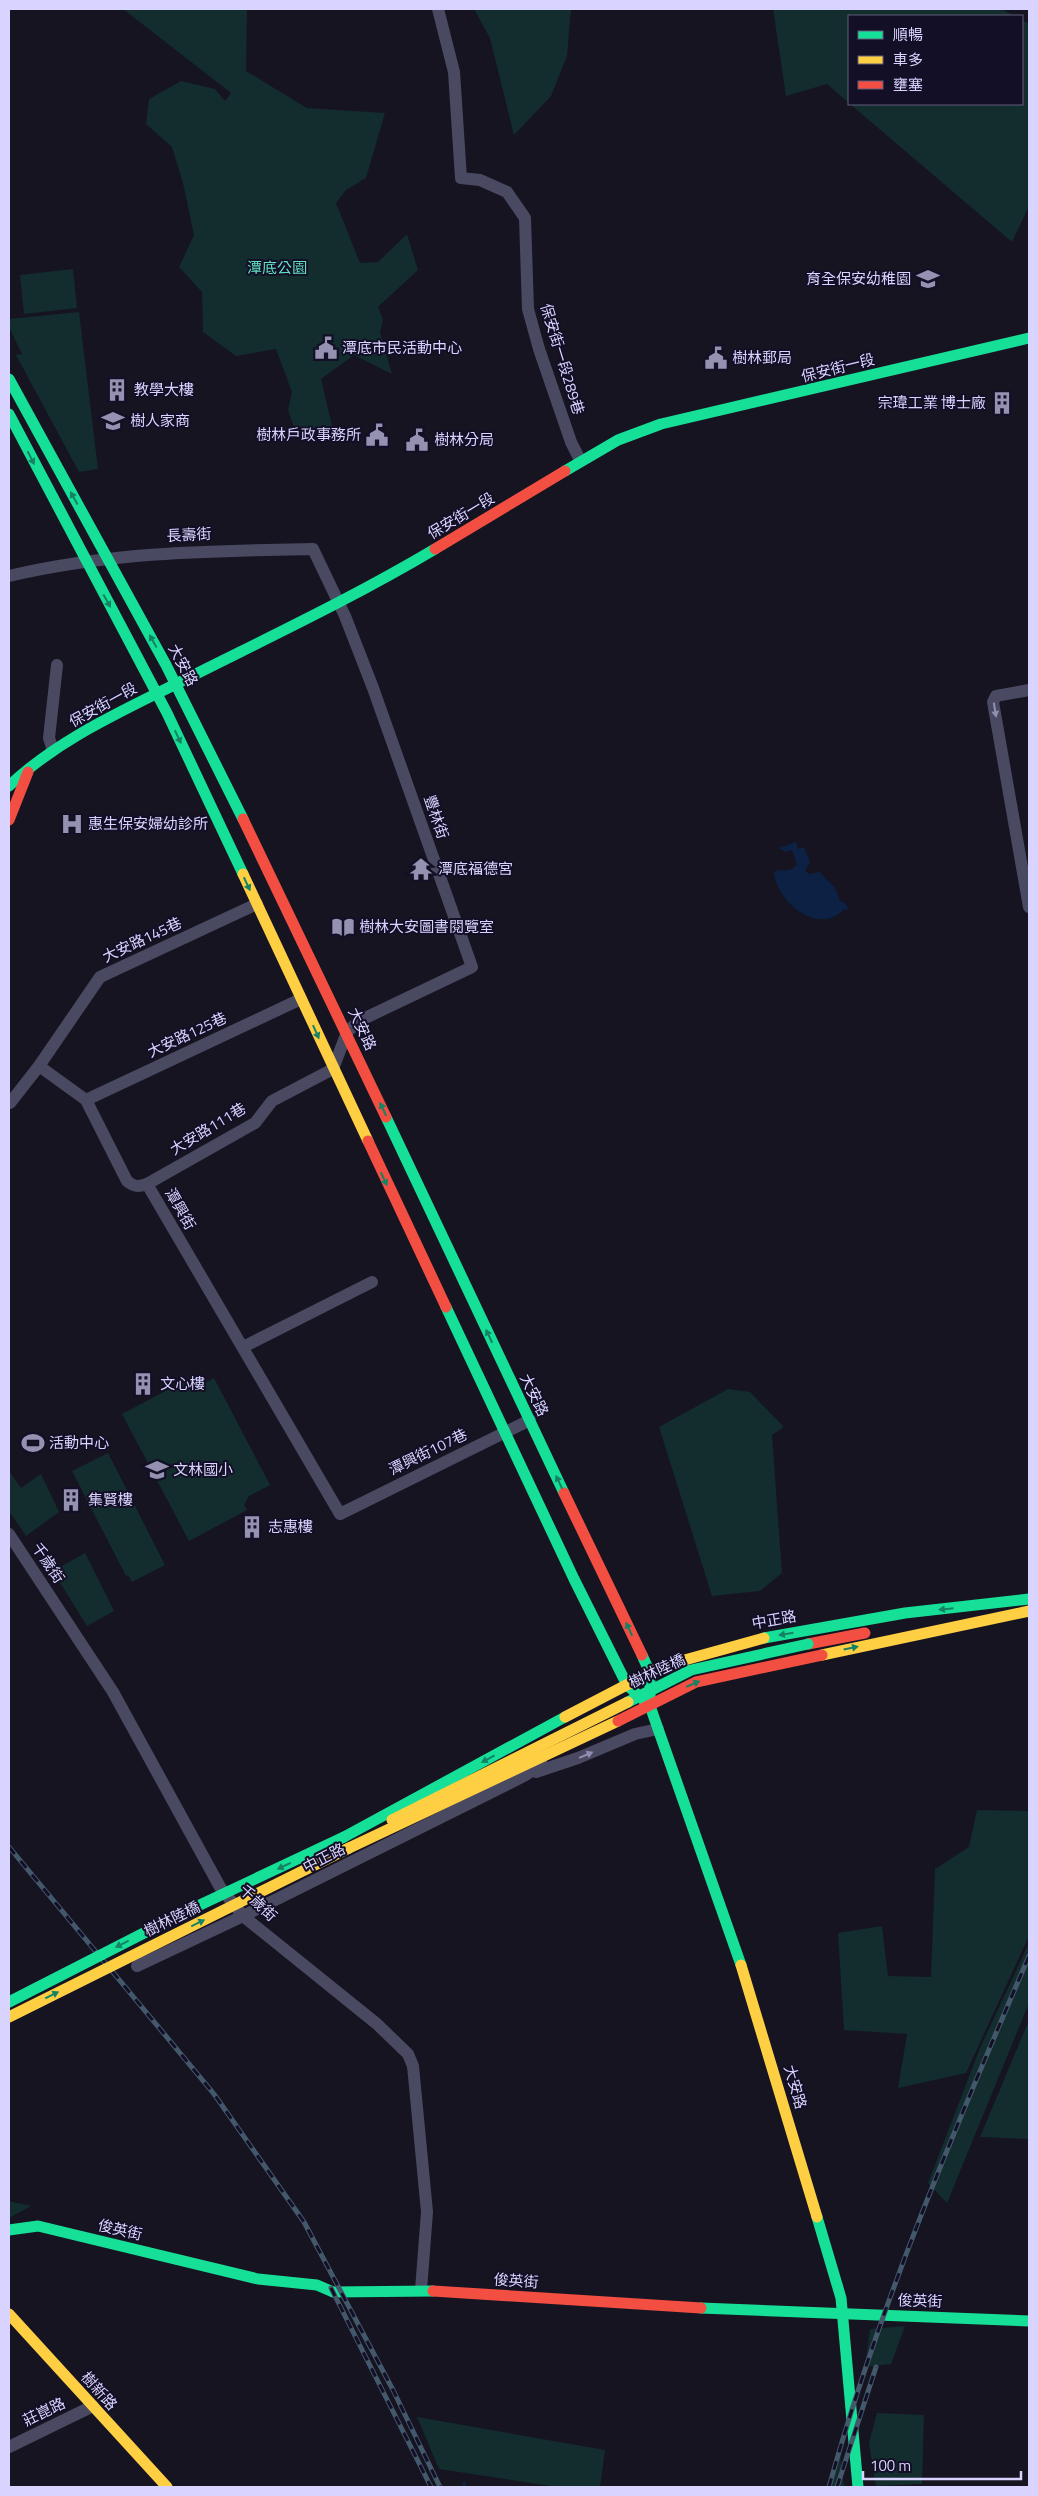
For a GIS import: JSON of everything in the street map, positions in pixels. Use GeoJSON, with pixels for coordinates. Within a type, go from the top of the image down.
{"type":"FeatureCollection","features":[{"type":"Feature","properties":{"kind":"street","name":"保安街一段289巷"},"geometry":{"type":"LineString","coordinates":[[438,9],[454,72],[461,178],[480,180],[508,192],[525,218],[528,309],[539,349],[571,442],[580,460]]}},
{"type":"Feature","properties":{"kind":"street","name":"保安街一段"},"geometry":{"type":"LineString","coordinates":[[9,786],[31,766],[53,750],[157,693],[338,602],[473,528],[580,460],[618,440],[661,424],[1029,338]]}},
{"type":"Feature","properties":{"kind":"street","name":"大安路"},"geometry":{"type":"LineString","coordinates":[[9,379],[176,684],[348,1032],[650,1673],[650,1706],[768,2048],[841,2298],[858,2487]]}},
{"type":"Feature","properties":{"kind":"street","name":"大安路"},"geometry":{"type":"LineString","coordinates":[[9,414],[157,693],[504,1432],[627,1685],[650,1706]]}},
{"type":"Feature","properties":{"kind":"street","name":"長壽街"},"geometry":{"type":"LineString","coordinates":[[9,576],[107,557],[194,551],[312,549],[338,602]]}},
{"type":"Feature","properties":{"kind":"street","name":"豐林街"},"geometry":{"type":"LineString","coordinates":[[338,602],[374,688],[472,967],[358,1021],[348,1032]]}},
{"type":"Feature","properties":{"kind":"street"},"geometry":{"type":"LineString","coordinates":[[53,750],[49,738],[57,665]]}},
{"type":"Feature","properties":{"kind":"street"},"geometry":{"type":"LineString","coordinates":[[1029,690],[996,696],[993,702],[1029,907]]}},
{"type":"Feature","properties":{"kind":"street"},"geometry":{"type":"LineString","coordinates":[[9,820],[31,766]]}},
{"type":"Feature","properties":{"kind":"street","name":"大安路145巷"},"geometry":{"type":"LineString","coordinates":[[10,1103],[39,1066],[100,977],[257,904]]}},
{"type":"Feature","properties":{"kind":"street","name":"大安路125巷"},"geometry":{"type":"LineString","coordinates":[[86,1100],[301,1000]]}},
{"type":"Feature","properties":{"kind":"street"},"geometry":{"type":"LineString","coordinates":[[333,1069],[348,1032]]}},
{"type":"Feature","properties":{"kind":"street","name":"潭興街"},"geometry":{"type":"LineString","coordinates":[[39,1066],[86,1100],[127,1181],[132,1186],[147,1184],[340,1514]]}},
{"type":"Feature","properties":{"kind":"street","name":"大安路111巷"},"geometry":{"type":"LineString","coordinates":[[147,1184],[255,1123],[272,1101],[333,1069]]}},
{"type":"Feature","properties":{"kind":"street"},"geometry":{"type":"LineString","coordinates":[[243,1347],[372,1282]]}},
{"type":"Feature","properties":{"kind":"street","name":"潭興街107巷"},"geometry":{"type":"LineString","coordinates":[[340,1514],[530,1420]]}},
{"type":"Feature","properties":{"kind":"street","name":"千歲街"},"geometry":{"type":"LineString","coordinates":[[9,1534],[113,1692],[220,1887],[243,1916],[370,2018],[408,2054],[413,2066],[427,2212],[422,2290]]}},
{"type":"Feature","properties":{"kind":"street"},"geometry":{"type":"LineString","coordinates":[[524,1776],[588,1736],[696,1682],[1026,1605]]}},
{"type":"Feature","properties":{"kind":"street","name":"中正路"},"geometry":{"type":"LineString","coordinates":[[542,1728],[663,1666],[755,1639],[905,1613],[1026,1605]]}},
{"type":"Feature","properties":{"kind":"street","name":"樹林陸橋"},"geometry":{"type":"LineString","coordinates":[[349,1848],[392,1820],[691,1670],[808,1644],[1026,1605]]}},
{"type":"Feature","properties":{"kind":"street","name":"樹林陸橋"},"geometry":{"type":"LineString","coordinates":[[9,2002],[185,1912],[344,1837],[542,1728]]}},
{"type":"Feature","properties":{"kind":"street"},"geometry":{"type":"LineString","coordinates":[[524,1776],[578,1758],[635,1734],[658,1729]]}},
{"type":"Feature","properties":{"kind":"street","name":"樹林陸橋"},"geometry":{"type":"LineString","coordinates":[[9,2017],[349,1848],[588,1736]]}},
{"type":"Feature","properties":{"kind":"street","name":"中正路"},"geometry":{"type":"LineString","coordinates":[[137,1966],[243,1916],[524,1776]]}},
{"type":"Feature","properties":{"kind":"street","name":"樹林陸橋"},"geometry":{"type":"LineString","coordinates":[[344,1837],[392,1820]]}},
{"type":"Feature","properties":{"kind":"street","name":"俊英街"},"geometry":{"type":"LineString","coordinates":[[9,2230],[38,2226],[258,2279],[317,2285],[333,2292],[422,2290],[684,2307],[1029,2320]]}},
{"type":"Feature","properties":{"kind":"street","name":"樹新路"},"geometry":{"type":"LineString","coordinates":[[9,2314],[167,2487]]}},
{"type":"Feature","properties":{"kind":"street","name":"莊崑路"},"geometry":{"type":"LineString","coordinates":[[9,2447],[93,2406]]}},
{"type":"Feature","properties":{"kind":"green space","name":"潭底公園"},"geometry":{"type":"Polygon","coordinates":[[[123,9],[247,9],[246,71],[307,108],[385,113],[366,178],[346,190],[336,203],[360,263],[378,262],[407,234],[418,270],[378,307],[383,320],[380,332],[392,374],[354,355],[321,379],[333,430],[298,439],[288,410],[292,392],[276,349],[236,356],[203,332],[202,292],[179,267],[194,235],[183,183],[172,147],[146,124],[149,99],[181,81],[215,89],[225,101],[231,93],[123,9]]]}},
{"type":"Feature","properties":{"kind":"green space"},"geometry":{"type":"Polygon","coordinates":[[[474,9],[571,9],[567,56],[551,96],[514,135],[490,38],[474,9]]]}},
{"type":"Feature","properties":{"kind":"green space"},"geometry":{"type":"Polygon","coordinates":[[[773,9],[1001,9],[1013,15],[848,15],[848,102],[827,84],[786,96],[773,9]]]}},
{"type":"Feature","properties":{"kind":"green space"},"geometry":{"type":"Polygon","coordinates":[[[1023,21],[1029,24],[1029,206],[1012,242],[851,105],[1023,105],[1023,21]]]}},
{"type":"Feature","properties":{"kind":"green space"},"geometry":{"type":"Polygon","coordinates":[[[73,269],[77,308],[24,314],[20,275],[73,269]]]}},
{"type":"Feature","properties":{"kind":"green space"},"geometry":{"type":"Polygon","coordinates":[[[79,312],[98,469],[79,472],[16,355],[22,354],[9,327],[9,319],[79,312]]]}},
{"type":"Feature","properties":{"kind":"green space"},"geometry":{"type":"Polygon","coordinates":[[[190,1378],[196,1388],[214,1378],[270,1485],[249,1496],[244,1505],[247,1510],[189,1541],[122,1414],[190,1378]]]}},
{"type":"Feature","properties":{"kind":"green space"},"geometry":{"type":"Polygon","coordinates":[[[728,1389],[750,1392],[784,1427],[772,1435],[782,1573],[760,1591],[712,1596],[659,1427],[728,1389]]]}},
{"type":"Feature","properties":{"kind":"green space"},"geometry":{"type":"Polygon","coordinates":[[[108,1453],[165,1565],[132,1582],[128,1575],[126,1576],[72,1471],[108,1453]]]}},
{"type":"Feature","properties":{"kind":"green space"},"geometry":{"type":"Polygon","coordinates":[[[9,1471],[21,1488],[41,1474],[59,1512],[26,1536],[9,1511],[9,1471]]]}},
{"type":"Feature","properties":{"kind":"green space"},"geometry":{"type":"Polygon","coordinates":[[[85,1553],[114,1611],[87,1626],[53,1571],[85,1553]]]}},
{"type":"Feature","properties":{"kind":"green space"},"geometry":{"type":"Polygon","coordinates":[[[977,1810],[1029,1811],[1029,1936],[966,2073],[898,2088],[907,2034],[844,2030],[838,1933],[882,1926],[888,1976],[931,1977],[935,1869],[969,1847],[977,1810]]]}},
{"type":"Feature","properties":{"kind":"green space"},"geometry":{"type":"Polygon","coordinates":[[[1029,1943],[1029,2003],[947,2203],[928,2183],[980,2048],[1029,1943]]]}},
{"type":"Feature","properties":{"kind":"green space"},"geometry":{"type":"Polygon","coordinates":[[[1029,2020],[1029,2139],[980,2137],[1029,2020]]]}},
{"type":"Feature","properties":{"kind":"green space"},"geometry":{"type":"Polygon","coordinates":[[[9,2201],[31,2206],[9,2218],[9,2201]]]}},
{"type":"Feature","properties":{"kind":"green space"},"geometry":{"type":"Polygon","coordinates":[[[905,2326],[891,2364],[865,2367],[870,2329],[905,2326]]]}},
{"type":"Feature","properties":{"kind":"green space"},"geometry":{"type":"Polygon","coordinates":[[[877,2413],[924,2415],[922,2484],[876,2486],[869,2443],[877,2413]]]}},
{"type":"Feature","properties":{"kind":"green space"},"geometry":{"type":"Polygon","coordinates":[[[417,2417],[605,2450],[600,2487],[557,2487],[439,2469],[417,2417]]]}},
{"type":"Feature","properties":{"kind":"green space"},"geometry":{"type":"Polygon","coordinates":[[[840,2454],[844,2487],[830,2487],[840,2454]]]}},
{"type":"Feature","properties":{"kind":"water"},"geometry":{"type":"Polygon","coordinates":[[[796,842],[798,849],[804,847],[810,862],[805,871],[809,874],[820,872],[833,886],[840,901],[845,903],[849,910],[844,909],[834,917],[812,918],[791,905],[783,895],[774,873],[777,870],[791,869],[797,864],[792,850],[786,852],[779,848],[796,842]]]}},
{"type":"Feature","properties":{"kind":"waterway"},"geometry":{"type":"LineString","coordinates":[[464,2483],[465,2487]]}},
{"type":"Feature","properties":{"kind":"railway"},"geometry":{"type":"LineString","coordinates":[[9,1847],[214,2094],[304,2222],[393,2390],[440,2487]]}},
{"type":"Feature","properties":{"kind":"railway"},"geometry":{"type":"LineString","coordinates":[[829,2487],[871,2352],[920,2218],[1029,1956]]}},
{"type":"Feature","properties":{"kind":"railway"},"geometry":{"type":"LineString","coordinates":[[331,2288],[431,2487]]}},
{"type":"Feature","properties":{"kind":"railway"},"geometry":{"type":"LineString","coordinates":[[837,2487],[876,2367]]}},
{"type":"Feature","properties":{"kind":"traffic: fast"},"geometry":{"type":"LineString","coordinates":[[565,471],[618,440],[661,424],[1029,338]]}},
{"type":"Feature","properties":{"kind":"traffic: fast"},"geometry":{"type":"LineString","coordinates":[[9,379],[166,665],[243,819]]}},
{"type":"Feature","properties":{"kind":"traffic: fast"},"geometry":{"type":"LineString","coordinates":[[9,414],[167,713],[243,874]]}},
{"type":"Feature","properties":{"kind":"traffic: fast"},"geometry":{"type":"LineString","coordinates":[[9,786],[47,755],[88,729],[339,602],[435,549]]}},
{"type":"Feature","properties":{"kind":"traffic: fast"},"geometry":{"type":"LineString","coordinates":[[386,1117],[564,1493]]}},
{"type":"Feature","properties":{"kind":"traffic: fast"},"geometry":{"type":"LineString","coordinates":[[446,1307],[574,1579],[627,1685],[650,1706]]}},
{"type":"Feature","properties":{"kind":"traffic: fast"},"geometry":{"type":"LineString","coordinates":[[764,1638],[905,1613],[1029,1599]]}},
{"type":"Feature","properties":{"kind":"traffic: fast"},"geometry":{"type":"LineString","coordinates":[[628,1702],[691,1670],[808,1644]]}},
{"type":"Feature","properties":{"kind":"traffic: fast"},"geometry":{"type":"LineString","coordinates":[[642,1655],[650,1673],[650,1706],[741,1965]]}},
{"type":"Feature","properties":{"kind":"traffic: fast"},"geometry":{"type":"LineString","coordinates":[[344,1837],[565,1717]]}},
{"type":"Feature","properties":{"kind":"traffic: fast"},"geometry":{"type":"LineString","coordinates":[[9,2002],[185,1912],[344,1837]]}},
{"type":"Feature","properties":{"kind":"traffic: fast"},"geometry":{"type":"LineString","coordinates":[[817,2217],[841,2298],[858,2487]]}},
{"type":"Feature","properties":{"kind":"traffic: fast"},"geometry":{"type":"LineString","coordinates":[[9,2230],[38,2226],[258,2279],[317,2285],[333,2292],[433,2291]]}},
{"type":"Feature","properties":{"kind":"traffic: fast"},"geometry":{"type":"LineString","coordinates":[[701,2308],[1029,2321]]}},
{"type":"Feature","properties":{"kind":"traffic: slow"},"geometry":{"type":"LineString","coordinates":[[243,874],[368,1141]]}},
{"type":"Feature","properties":{"kind":"traffic: slow"},"geometry":{"type":"LineString","coordinates":[[822,1655],[1029,1611]]}},
{"type":"Feature","properties":{"kind":"traffic: slow"},"geometry":{"type":"LineString","coordinates":[[565,1717],[663,1666],[764,1638]]}},
{"type":"Feature","properties":{"kind":"traffic: slow"},"geometry":{"type":"LineString","coordinates":[[392,1820],[628,1702]]}},
{"type":"Feature","properties":{"kind":"traffic: slow"},"geometry":{"type":"LineString","coordinates":[[349,1848],[618,1721]]}},
{"type":"Feature","properties":{"kind":"traffic: slow"},"geometry":{"type":"LineString","coordinates":[[9,2017],[349,1848]]}},
{"type":"Feature","properties":{"kind":"traffic: slow"},"geometry":{"type":"LineString","coordinates":[[741,1965],[817,2217]]}},
{"type":"Feature","properties":{"kind":"traffic: slow"},"geometry":{"type":"LineString","coordinates":[[9,2314],[167,2487]]}},
{"type":"Feature","properties":{"kind":"traffic: jam"},"geometry":{"type":"LineString","coordinates":[[435,549],[565,471]]}},
{"type":"Feature","properties":{"kind":"traffic: jam"},"geometry":{"type":"LineString","coordinates":[[9,820],[28,772]]}},
{"type":"Feature","properties":{"kind":"traffic: jam"},"geometry":{"type":"LineString","coordinates":[[243,819],[386,1117]]}},
{"type":"Feature","properties":{"kind":"traffic: jam"},"geometry":{"type":"LineString","coordinates":[[368,1141],[446,1307]]}},
{"type":"Feature","properties":{"kind":"traffic: jam"},"geometry":{"type":"LineString","coordinates":[[564,1493],[642,1655]]}},
{"type":"Feature","properties":{"kind":"traffic: jam"},"geometry":{"type":"LineString","coordinates":[[808,1644],[865,1633]]}},
{"type":"Feature","properties":{"kind":"traffic: jam"},"geometry":{"type":"LineString","coordinates":[[618,1721],[696,1682],[822,1655]]}},
{"type":"Feature","properties":{"kind":"traffic: jam"},"geometry":{"type":"LineString","coordinates":[[433,2291],[701,2308]]}},
{"type":"Feature","properties":{"kind":"place","name":"育全保安幼稚園"},"geometry":{"type":"Point","coordinates":[928,279]}},
{"type":"Feature","properties":{"kind":"place","name":"潭底市民活動中心"},"geometry":{"type":"Point","coordinates":[326,348]}},
{"type":"Feature","properties":{"kind":"place","name":"樹林郵局"},"geometry":{"type":"Point","coordinates":[716,358]}},
{"type":"Feature","properties":{"kind":"place","name":"教學大樓"},"geometry":{"type":"Point","coordinates":[117,390]}},
{"type":"Feature","properties":{"kind":"place","name":"宗瑋工業 博士廠"},"geometry":{"type":"Point","coordinates":[1002,403]}},
{"type":"Feature","properties":{"kind":"place","name":"樹人家商"},"geometry":{"type":"Point","coordinates":[113,421]}},
{"type":"Feature","properties":{"kind":"place","name":"樹林戶政事務所"},"geometry":{"type":"Point","coordinates":[377,435]}},
{"type":"Feature","properties":{"kind":"place","name":"樹林分局"},"geometry":{"type":"Point","coordinates":[417,440]}},
{"type":"Feature","properties":{"kind":"place","name":"惠生保安婦幼診所"},"geometry":{"type":"Point","coordinates":[72,824]}},
{"type":"Feature","properties":{"kind":"place","name":"潭底福德宮"},"geometry":{"type":"Point","coordinates":[421,869]}},
{"type":"Feature","properties":{"kind":"place","name":"樹林大安圖書閱覽室"},"geometry":{"type":"Point","coordinates":[343,927]}},
{"type":"Feature","properties":{"kind":"place","name":"文心樓"},"geometry":{"type":"Point","coordinates":[143,1384]}},
{"type":"Feature","properties":{"kind":"place","name":"活動中心"},"geometry":{"type":"Point","coordinates":[33,1443]}},
{"type":"Feature","properties":{"kind":"place","name":"文林國小"},"geometry":{"type":"Point","coordinates":[157,1470]}},
{"type":"Feature","properties":{"kind":"place","name":"集賢樓"},"geometry":{"type":"Point","coordinates":[71,1500]}},
{"type":"Feature","properties":{"kind":"place","name":"志惠樓"},"geometry":{"type":"Point","coordinates":[252,1527]}}]}
